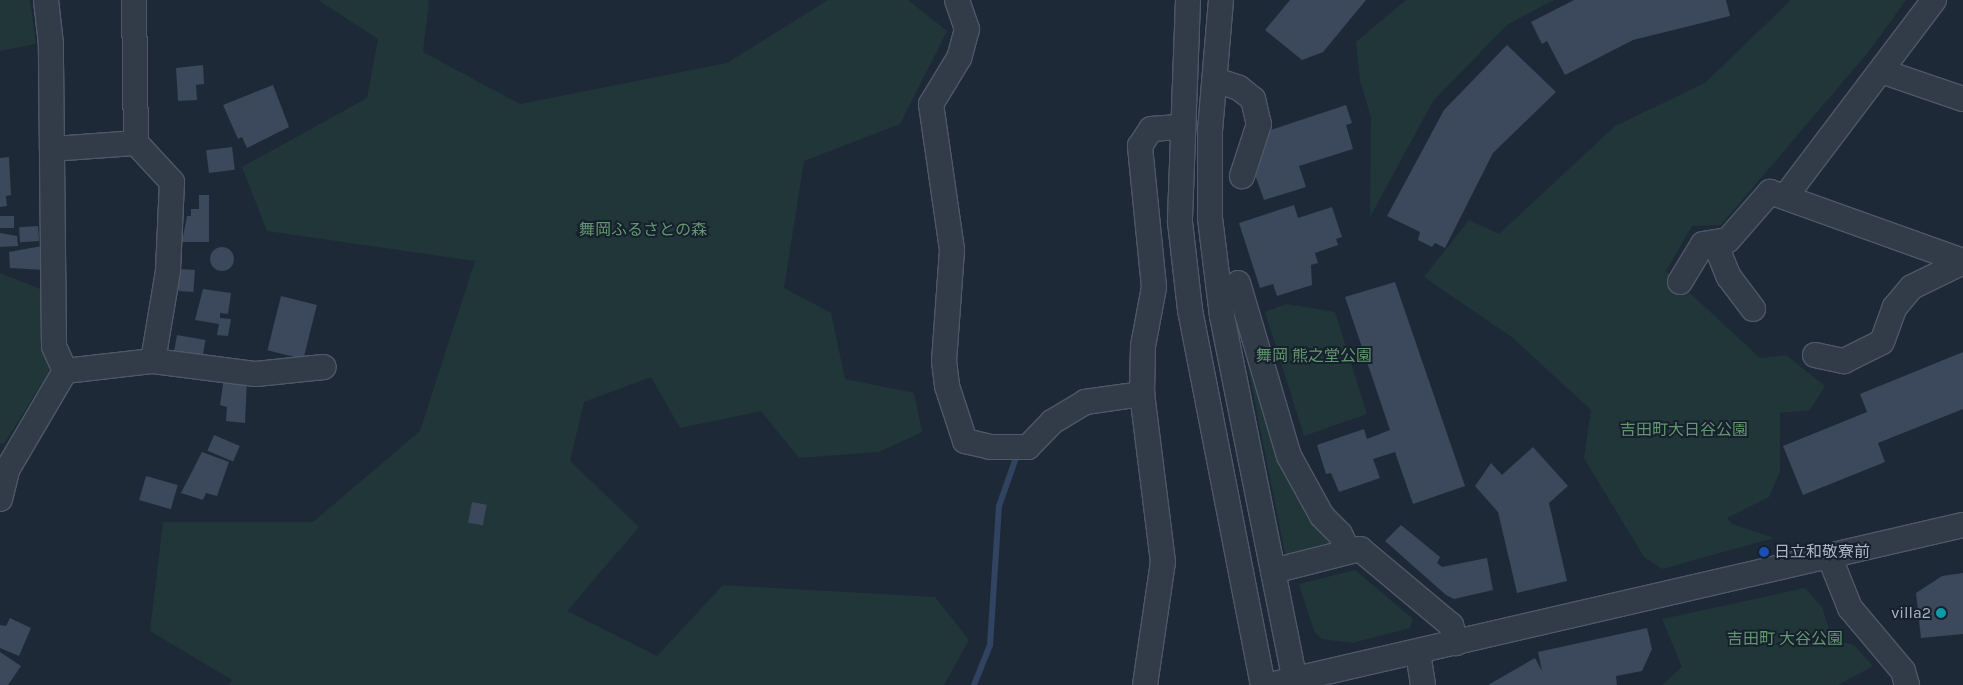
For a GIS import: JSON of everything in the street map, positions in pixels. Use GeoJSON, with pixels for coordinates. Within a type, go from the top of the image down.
{"type":"FeatureCollection","features":[{"type":"Feature","properties":{"kind":"street"},"geometry":{"type":"LineString","coordinates":[[46,0],[52,149],[54,346],[65,371]]}},
{"type":"Feature","properties":{"kind":"street"},"geometry":{"type":"LineString","coordinates":[[134,0],[136,143],[172,182],[168,271],[153,362]]}},
{"type":"Feature","properties":{"kind":"street"},"geometry":{"type":"LineString","coordinates":[[957,0],[967,29],[959,58],[931,104],[952,250],[944,361],[947,386],[965,441],[1017,447],[1052,422],[1085,402],[1142,394]]}},
{"type":"Feature","properties":{"kind":"street"},"geometry":{"type":"LineString","coordinates":[[1188,0],[1180,222],[1190,310],[1263,685]]}},
{"type":"Feature","properties":{"kind":"street"},"geometry":{"type":"LineString","coordinates":[[1221,0],[1215,80],[1210,218],[1222,316],[1295,682]]}},
{"type":"Feature","properties":{"kind":"street"},"geometry":{"type":"LineString","coordinates":[[1785,197],[1884,72],[1934,0]]}},
{"type":"Feature","properties":{"kind":"street"},"geometry":{"type":"LineString","coordinates":[[1884,72],[1963,99]]}},
{"type":"Feature","properties":{"kind":"street"},"geometry":{"type":"LineString","coordinates":[[1215,80],[1239,88],[1254,99],[1259,124],[1242,176]]}},
{"type":"Feature","properties":{"kind":"street"},"geometry":{"type":"LineString","coordinates":[[1145,685],[1163,562],[1142,394],[1143,346],[1154,286],[1140,146],[1151,129],[1182,127]]}},
{"type":"Feature","properties":{"kind":"street"},"geometry":{"type":"LineString","coordinates":[[52,149],[136,143]]}},
{"type":"Feature","properties":{"kind":"street"},"geometry":{"type":"LineString","coordinates":[[1680,282],[1703,244],[1728,240],[1770,192],[1963,261]]}},
{"type":"Feature","properties":{"kind":"street"},"geometry":{"type":"LineString","coordinates":[[1715,243],[1729,277],[1753,309]]}},
{"type":"Feature","properties":{"kind":"street"},"geometry":{"type":"LineString","coordinates":[[1815,356],[1844,361],[1882,342],[1895,307],[1912,287],[1963,261]]}},
{"type":"Feature","properties":{"kind":"street"},"geometry":{"type":"LineString","coordinates":[[1238,283],[1289,456],[1322,516],[1340,534],[1347,549]]}},
{"type":"Feature","properties":{"kind":"street"},"geometry":{"type":"LineString","coordinates":[[65,371],[153,362],[256,374],[324,368]]}},
{"type":"Feature","properties":{"kind":"street"},"geometry":{"type":"LineString","coordinates":[[0,498],[7,470],[65,371]]}},
{"type":"Feature","properties":{"kind":"street"},"geometry":{"type":"LineString","coordinates":[[1270,685],[1295,682],[1456,643],[1830,558],[1963,525]]}},
{"type":"Feature","properties":{"kind":"street"},"geometry":{"type":"LineString","coordinates":[[1273,570],[1327,559],[1347,549],[1369,554],[1451,625],[1456,643]]}},
{"type":"Feature","properties":{"kind":"street"},"geometry":{"type":"LineString","coordinates":[[1830,558],[1850,608],[1903,671],[1907,685]]}},
{"type":"Feature","properties":{"kind":"street"},"geometry":{"type":"LineString","coordinates":[[1418,653],[1423,685]]}},
{"type":"Feature","properties":{"kind":"green space"},"geometry":{"type":"Polygon","coordinates":[[[0,0],[30,0],[36,44],[0,51],[0,0]]]}},
{"type":"Feature","properties":{"kind":"green space","name":"舞岡ふるさとの森"},"geometry":{"type":"Polygon","coordinates":[[[318,0],[429,0],[423,52],[520,104],[727,63],[828,0],[908,0],[947,31],[900,124],[804,161],[784,288],[831,313],[845,379],[914,393],[922,432],[879,452],[799,458],[761,411],[680,428],[651,377],[584,402],[570,461],[639,527],[567,611],[657,656],[723,585],[935,597],[969,640],[944,685],[229,685],[232,680],[150,631],[163,522],[313,522],[420,431],[475,261],[267,231],[242,167],[367,98],[378,39],[318,0]]]}},
{"type":"Feature","properties":{"kind":"green space"},"geometry":{"type":"Polygon","coordinates":[[[1406,0],[1554,0],[1508,24],[1433,101],[1370,217],[1371,117],[1360,81],[1356,42],[1406,0]]]}},
{"type":"Feature","properties":{"kind":"green space","name":"吉田町大日谷公園"},"geometry":{"type":"Polygon","coordinates":[[[1791,0],[1906,0],[1870,50],[1721,225],[1692,226],[1666,271],[1760,358],[1786,355],[1825,386],[1810,410],[1780,413],[1780,471],[1769,497],[1727,518],[1732,524],[1774,538],[1662,569],[1644,557],[1584,458],[1591,410],[1513,338],[1424,277],[1469,220],[1499,234],[1615,126],[1705,83],[1791,0]]]}},
{"type":"Feature","properties":{"kind":"green space"},"geometry":{"type":"Polygon","coordinates":[[[0,273],[40,289],[49,372],[4,444],[0,443],[0,273]]]}},
{"type":"Feature","properties":{"kind":"green space","name":"舞岡 熊之堂公園"},"geometry":{"type":"Polygon","coordinates":[[[1286,304],[1335,312],[1367,414],[1304,436],[1265,312],[1286,304]]]}},
{"type":"Feature","properties":{"kind":"green space"},"geometry":{"type":"Polygon","coordinates":[[[1244,347],[1276,446],[1331,539],[1330,545],[1291,557],[1285,553],[1244,347]]]}},
{"type":"Feature","properties":{"kind":"green space"},"geometry":{"type":"Polygon","coordinates":[[[1355,570],[1413,619],[1410,628],[1352,643],[1322,639],[1314,631],[1299,584],[1355,570]]]}},
{"type":"Feature","properties":{"kind":"green space","name":"吉田町 大谷公園"},"geometry":{"type":"Polygon","coordinates":[[[1805,588],[1822,607],[1832,639],[1854,645],[1873,666],[1838,685],[1662,685],[1682,667],[1662,619],[1805,588]]]}},
{"type":"Feature","properties":{"kind":"building"},"geometry":{"type":"Polygon","coordinates":[[[1290,0],[1366,0],[1323,52],[1302,60],[1265,30],[1290,0]]]}},
{"type":"Feature","properties":{"kind":"building"},"geometry":{"type":"Polygon","coordinates":[[[1574,0],[1726,0],[1730,16],[1633,40],[1565,75],[1547,41],[1542,44],[1531,22],[1574,0]]]}},
{"type":"Feature","properties":{"kind":"building"},"geometry":{"type":"Polygon","coordinates":[[[1507,45],[1556,92],[1493,153],[1445,248],[1435,243],[1432,247],[1418,240],[1420,232],[1387,216],[1444,110],[1507,45]]]}},
{"type":"Feature","properties":{"kind":"building"},"geometry":{"type":"Polygon","coordinates":[[[203,65],[204,84],[196,85],[197,100],[178,101],[176,68],[203,65]]]}},
{"type":"Feature","properties":{"kind":"building"},"geometry":{"type":"Polygon","coordinates":[[[273,85],[289,127],[247,148],[242,137],[238,139],[223,105],[273,85]]]}},
{"type":"Feature","properties":{"kind":"building"},"geometry":{"type":"Polygon","coordinates":[[[1346,105],[1352,123],[1346,125],[1353,149],[1299,166],[1306,187],[1264,200],[1254,172],[1268,131],[1346,105]]]}},
{"type":"Feature","properties":{"kind":"building"},"geometry":{"type":"Polygon","coordinates":[[[232,147],[235,170],[209,173],[206,150],[232,147]]]}},
{"type":"Feature","properties":{"kind":"building"},"geometry":{"type":"Polygon","coordinates":[[[9,157],[11,195],[6,196],[7,206],[0,207],[0,158],[9,157]]]}},
{"type":"Feature","properties":{"kind":"building"},"geometry":{"type":"Polygon","coordinates":[[[199,195],[209,195],[209,242],[182,242],[187,216],[191,216],[191,209],[199,209],[199,195]]]}},
{"type":"Feature","properties":{"kind":"building"},"geometry":{"type":"Polygon","coordinates":[[[1294,205],[1298,218],[1332,207],[1342,237],[1336,239],[1338,245],[1315,253],[1318,263],[1311,265],[1312,285],[1277,296],[1273,284],[1260,288],[1239,223],[1294,205]]]}},
{"type":"Feature","properties":{"kind":"building"},"geometry":{"type":"Polygon","coordinates":[[[0,216],[14,216],[14,228],[0,228],[0,216]]]}},
{"type":"Feature","properties":{"kind":"building"},"geometry":{"type":"Polygon","coordinates":[[[38,226],[39,241],[20,242],[19,227],[38,226]]]}},
{"type":"Feature","properties":{"kind":"building"},"geometry":{"type":"Polygon","coordinates":[[[0,233],[17,236],[18,246],[0,247],[0,233]]]}},
{"type":"Feature","properties":{"kind":"building"},"geometry":{"type":"Polygon","coordinates":[[[42,246],[44,270],[10,268],[9,252],[42,246]]]}},
{"type":"Feature","properties":{"kind":"building"},"geometry":{"type":"Polygon","coordinates":[[[222,247],[231,250],[234,259],[231,268],[222,271],[213,268],[210,259],[213,250],[222,247]]]}},
{"type":"Feature","properties":{"kind":"building"},"geometry":{"type":"Polygon","coordinates":[[[180,269],[195,270],[193,292],[178,291],[180,269]]]}},
{"type":"Feature","properties":{"kind":"building"},"geometry":{"type":"Polygon","coordinates":[[[1395,282],[1465,486],[1413,504],[1395,452],[1373,459],[1380,478],[1339,492],[1331,473],[1326,474],[1317,445],[1364,429],[1367,439],[1390,430],[1345,297],[1395,282]]]}},
{"type":"Feature","properties":{"kind":"building"},"geometry":{"type":"Polygon","coordinates":[[[203,289],[231,293],[228,314],[220,313],[220,318],[231,319],[228,336],[217,335],[219,324],[195,320],[203,289]]]}},
{"type":"Feature","properties":{"kind":"building"},"geometry":{"type":"Polygon","coordinates":[[[281,296],[317,305],[303,359],[267,350],[281,296]]]}},
{"type":"Feature","properties":{"kind":"building"},"geometry":{"type":"Polygon","coordinates":[[[177,335],[206,340],[203,356],[174,351],[177,335]]]}},
{"type":"Feature","properties":{"kind":"building"},"geometry":{"type":"Polygon","coordinates":[[[1963,352],[1963,409],[1878,443],[1885,462],[1803,495],[1783,446],[1867,412],[1860,394],[1963,352]]]}},
{"type":"Feature","properties":{"kind":"building"},"geometry":{"type":"Polygon","coordinates":[[[224,377],[247,379],[245,423],[226,421],[227,407],[220,405],[224,377]]]}},
{"type":"Feature","properties":{"kind":"building"},"geometry":{"type":"Polygon","coordinates":[[[214,435],[240,446],[233,462],[207,451],[214,435]]]}},
{"type":"Feature","properties":{"kind":"building"},"geometry":{"type":"Polygon","coordinates":[[[1533,447],[1568,486],[1549,503],[1567,581],[1517,593],[1498,512],[1475,486],[1491,463],[1502,475],[1533,447]]]}},
{"type":"Feature","properties":{"kind":"building"},"geometry":{"type":"Polygon","coordinates":[[[202,452],[229,462],[217,496],[206,493],[203,500],[181,493],[202,452]]]}},
{"type":"Feature","properties":{"kind":"building"},"geometry":{"type":"Polygon","coordinates":[[[146,476],[178,485],[171,509],[139,500],[146,476]]]}},
{"type":"Feature","properties":{"kind":"building"},"geometry":{"type":"Polygon","coordinates":[[[472,502],[487,505],[483,525],[468,523],[472,502]]]}},
{"type":"Feature","properties":{"kind":"building"},"geometry":{"type":"Polygon","coordinates":[[[1401,525],[1440,557],[1437,563],[1442,567],[1487,558],[1493,590],[1454,599],[1446,595],[1385,541],[1401,525]]]}},
{"type":"Feature","properties":{"kind":"building","name":"villa2"},"geometry":{"type":"Polygon","coordinates":[[[1963,573],[1963,634],[1921,638],[1916,593],[1942,576],[1963,573]]]}},
{"type":"Feature","properties":{"kind":"building"},"geometry":{"type":"Polygon","coordinates":[[[10,618],[31,628],[19,656],[0,648],[0,625],[6,626],[10,618]]]}},
{"type":"Feature","properties":{"kind":"building"},"geometry":{"type":"Polygon","coordinates":[[[1647,628],[1652,649],[1642,671],[1616,676],[1617,685],[1488,685],[1535,658],[1542,671],[1538,652],[1647,628]]]}},
{"type":"Feature","properties":{"kind":"building"},"geometry":{"type":"Polygon","coordinates":[[[0,652],[21,666],[8,685],[0,685],[0,652]]]}},
{"type":"Feature","properties":{"kind":"waterway"},"geometry":{"type":"LineString","coordinates":[[974,685],[990,645],[999,506],[1018,452]]}},
{"type":"Feature","properties":{"kind":"place","name":"日立和敬寮前"},"geometry":{"type":"Point","coordinates":[1764,552]}},
{"type":"Feature","properties":{"kind":"place","name":"villa2"},"geometry":{"type":"Point","coordinates":[1941,613]}}]}
